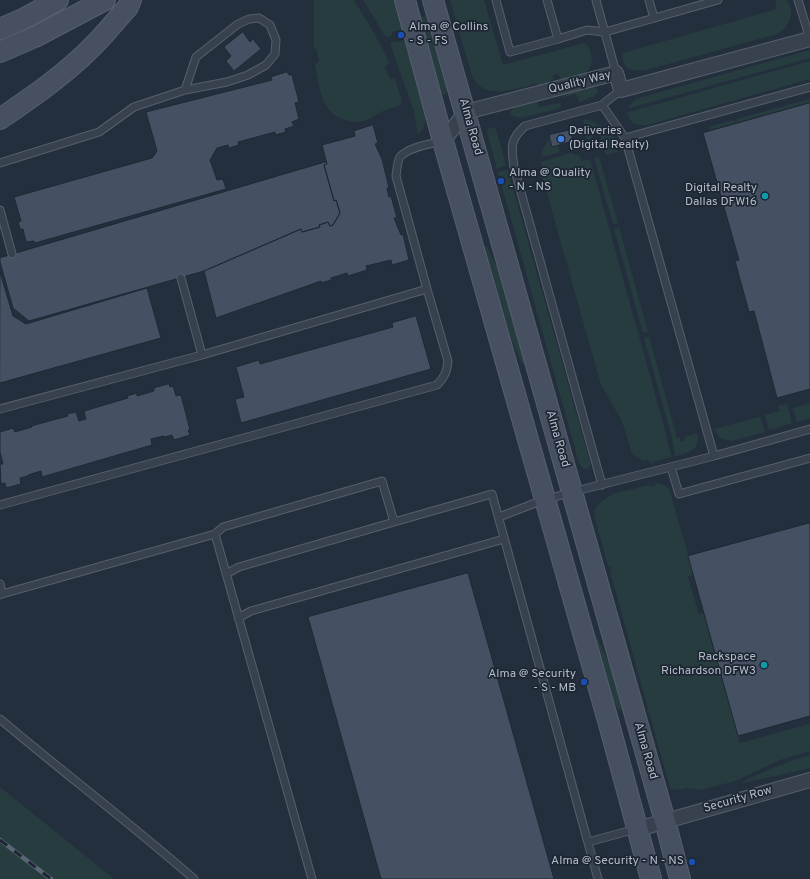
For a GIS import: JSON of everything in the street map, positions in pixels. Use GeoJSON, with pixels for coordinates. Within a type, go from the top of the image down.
{"type":"FeatureCollection","features":[{"type":"Feature","properties":{"kind":"street"},"geometry":{"type":"LineString","coordinates":[[0,28],[25,18],[58,0]]}},
{"type":"Feature","properties":{"kind":"street"},"geometry":{"type":"LineString","coordinates":[[0,52],[35,37],[105,0]]}},
{"type":"Feature","properties":{"kind":"street"},"geometry":{"type":"LineString","coordinates":[[0,119],[40,92],[63,74],[91,48],[128,7],[131,0]]}},
{"type":"Feature","properties":{"kind":"street"},"geometry":{"type":"LineString","coordinates":[[405,0],[443,141],[609,724],[651,879]]}},
{"type":"Feature","properties":{"kind":"street","name":"Alma Road"},"geometry":{"type":"LineString","coordinates":[[433,0],[466,112],[680,879]]}},
{"type":"Feature","properties":{"kind":"street","name":"Quality Way"},"geometry":{"type":"LineString","coordinates":[[466,112],[616,73],[621,90],[810,39]]}},
{"type":"Feature","properties":{"kind":"street"},"geometry":{"type":"LineString","coordinates":[[443,141],[466,112]]}},
{"type":"Feature","properties":{"kind":"street","name":"Security Row"},"geometry":{"type":"LineString","coordinates":[[638,829],[810,780]]}},
{"type":"Feature","properties":{"kind":"lane"},"geometry":{"type":"LineString","coordinates":[[496,0],[510,52],[587,30],[605,32],[718,0]]}},
{"type":"Feature","properties":{"kind":"lane"},"geometry":{"type":"LineString","coordinates":[[547,0],[558,39]]}},
{"type":"Feature","properties":{"kind":"lane"},"geometry":{"type":"LineString","coordinates":[[596,0],[616,73]]}},
{"type":"Feature","properties":{"kind":"lane"},"geometry":{"type":"LineString","coordinates":[[649,0],[654,18]]}},
{"type":"Feature","properties":{"kind":"lane"},"geometry":{"type":"LineString","coordinates":[[798,0],[810,39]]}},
{"type":"Feature","properties":{"kind":"lane"},"geometry":{"type":"LineString","coordinates":[[0,163],[99,132],[134,107],[185,90],[227,82],[248,75],[266,65],[275,54],[276,40],[270,25],[259,18],[249,19],[238,24],[196,57],[185,90]]}},
{"type":"Feature","properties":{"kind":"lane"},"geometry":{"type":"LineString","coordinates":[[625,138],[810,87]]}},
{"type":"Feature","properties":{"kind":"lane"},"geometry":{"type":"LineString","coordinates":[[602,485],[511,151],[513,140],[517,133],[525,126],[602,104],[621,90]]}},
{"type":"Feature","properties":{"kind":"lane"},"geometry":{"type":"LineString","coordinates":[[602,104],[625,138],[714,456]]}},
{"type":"Feature","properties":{"kind":"lane"},"geometry":{"type":"LineString","coordinates":[[0,505],[437,385],[447,371],[448,361],[396,176],[400,157],[407,152],[443,141]]}},
{"type":"Feature","properties":{"kind":"lane"},"geometry":{"type":"LineString","coordinates":[[0,210],[12,254]]}},
{"type":"Feature","properties":{"kind":"lane"},"geometry":{"type":"LineString","coordinates":[[181,278],[202,355]]}},
{"type":"Feature","properties":{"kind":"lane"},"geometry":{"type":"LineString","coordinates":[[0,409],[202,355],[427,288]]}},
{"type":"Feature","properties":{"kind":"lane"},"geometry":{"type":"LineString","coordinates":[[499,517],[572,492],[714,456],[810,429]]}},
{"type":"Feature","properties":{"kind":"lane"},"geometry":{"type":"LineString","coordinates":[[671,467],[679,494],[810,458]]}},
{"type":"Feature","properties":{"kind":"lane"},"geometry":{"type":"LineString","coordinates":[[0,584],[1,594],[215,534],[223,527],[382,481],[394,522]]}},
{"type":"Feature","properties":{"kind":"lane"},"geometry":{"type":"LineString","coordinates":[[226,574],[239,567],[492,494],[598,879]]}},
{"type":"Feature","properties":{"kind":"lane"},"geometry":{"type":"LineString","coordinates":[[215,534],[312,879]]}},
{"type":"Feature","properties":{"kind":"lane"},"geometry":{"type":"LineString","coordinates":[[238,618],[251,611],[504,539]]}},
{"type":"Feature","properties":{"kind":"lane"},"geometry":{"type":"LineString","coordinates":[[0,719],[194,879]]}},
{"type":"Feature","properties":{"kind":"lane"},"geometry":{"type":"LineString","coordinates":[[588,842],[638,829]]}},
{"type":"Feature","properties":{"kind":"green space"},"geometry":{"type":"Polygon","coordinates":[[[314,0],[354,0],[377,38],[389,63],[385,67],[390,79],[395,79],[402,101],[401,105],[385,110],[367,120],[360,122],[346,120],[331,112],[326,105],[320,90],[315,64],[319,62],[317,49],[314,48],[314,0]]]}},
{"type":"Feature","properties":{"kind":"green space"},"geometry":{"type":"Polygon","coordinates":[[[363,0],[395,0],[403,29],[392,32],[392,36],[386,37],[363,0]]]}},
{"type":"Feature","properties":{"kind":"green space"},"geometry":{"type":"Polygon","coordinates":[[[450,0],[484,0],[503,65],[585,43],[591,52],[591,66],[579,76],[562,80],[558,74],[553,75],[554,79],[550,80],[551,83],[538,87],[537,83],[511,90],[493,91],[485,89],[478,84],[472,76],[450,0]]]}},
{"type":"Feature","properties":{"kind":"green space"},"geometry":{"type":"Polygon","coordinates":[[[775,0],[786,0],[791,9],[788,23],[777,34],[646,70],[632,70],[624,63],[623,53],[777,9],[775,0]]]}},
{"type":"Feature","properties":{"kind":"green space"},"geometry":{"type":"Polygon","coordinates":[[[425,16],[435,39],[448,86],[446,94],[440,95],[419,18],[425,16]]]}},
{"type":"Feature","properties":{"kind":"green space"},"geometry":{"type":"Polygon","coordinates":[[[406,40],[426,114],[424,127],[418,135],[414,111],[390,44],[393,41],[397,42],[406,40]]]}},
{"type":"Feature","properties":{"kind":"green space"},"geometry":{"type":"Polygon","coordinates":[[[810,50],[810,58],[630,108],[628,107],[636,99],[810,50]]]}},
{"type":"Feature","properties":{"kind":"green space"},"geometry":{"type":"Polygon","coordinates":[[[810,61],[810,79],[647,125],[634,123],[627,113],[636,110],[810,61]]]}},
{"type":"Feature","properties":{"kind":"green space"},"geometry":{"type":"Polygon","coordinates":[[[592,86],[599,90],[593,97],[579,102],[576,94],[561,97],[564,96],[564,93],[592,86]]]}},
{"type":"Feature","properties":{"kind":"green space"},"geometry":{"type":"Polygon","coordinates":[[[537,99],[539,107],[561,103],[561,106],[560,108],[522,118],[510,115],[513,108],[525,102],[537,99]]]}},
{"type":"Feature","properties":{"kind":"green space"},"geometry":{"type":"Polygon","coordinates":[[[810,99],[810,103],[710,131],[709,127],[733,120],[734,122],[737,121],[737,119],[810,99]]]}},
{"type":"Feature","properties":{"kind":"green space"},"geometry":{"type":"Polygon","coordinates":[[[584,119],[601,126],[590,140],[587,139],[583,121],[584,119]]]}},
{"type":"Feature","properties":{"kind":"green space"},"geometry":{"type":"Polygon","coordinates":[[[491,127],[496,129],[506,165],[497,169],[487,132],[491,127]]]}},
{"type":"Feature","properties":{"kind":"green space"},"geometry":{"type":"Polygon","coordinates":[[[605,129],[614,137],[618,152],[606,155],[600,135],[605,129]]]}},
{"type":"Feature","properties":{"kind":"green space"},"geometry":{"type":"Polygon","coordinates":[[[550,137],[552,147],[558,146],[560,152],[541,157],[543,149],[550,137]]]}},
{"type":"Feature","properties":{"kind":"green space"},"geometry":{"type":"Polygon","coordinates":[[[571,153],[579,155],[582,161],[590,159],[666,434],[671,457],[650,463],[649,460],[643,461],[632,454],[622,421],[601,385],[541,172],[541,162],[571,153]]]}},
{"type":"Feature","properties":{"kind":"green space"},"geometry":{"type":"Polygon","coordinates":[[[599,157],[618,223],[613,224],[594,158],[599,157]]]}},
{"type":"Feature","properties":{"kind":"green space"},"geometry":{"type":"Polygon","coordinates":[[[508,171],[590,462],[590,467],[587,469],[583,468],[579,463],[498,172],[508,171]]]}},
{"type":"Feature","properties":{"kind":"green space"},"geometry":{"type":"Polygon","coordinates":[[[619,227],[648,332],[643,333],[614,229],[619,227]]]}},
{"type":"Feature","properties":{"kind":"green space"},"geometry":{"type":"Polygon","coordinates":[[[487,246],[499,272],[526,363],[522,364],[507,330],[483,247],[487,246]]]}},
{"type":"Feature","properties":{"kind":"green space"},"geometry":{"type":"Polygon","coordinates":[[[649,336],[677,438],[680,438],[681,442],[685,441],[684,437],[697,433],[698,439],[695,447],[693,450],[685,454],[675,456],[671,434],[644,338],[649,336]]]}},
{"type":"Feature","properties":{"kind":"green space"},"geometry":{"type":"Polygon","coordinates":[[[810,403],[810,418],[797,422],[793,408],[810,403]]]}},
{"type":"Feature","properties":{"kind":"green space"},"geometry":{"type":"Polygon","coordinates":[[[787,404],[792,423],[769,430],[765,415],[780,411],[778,406],[787,404]]]}},
{"type":"Feature","properties":{"kind":"green space"},"geometry":{"type":"Polygon","coordinates":[[[760,417],[765,432],[731,441],[720,438],[714,429],[760,417]]]}},
{"type":"Feature","properties":{"kind":"green space"},"geometry":{"type":"Polygon","coordinates":[[[655,483],[664,485],[669,489],[694,575],[688,577],[699,614],[704,613],[740,743],[810,724],[810,751],[780,760],[735,781],[702,790],[688,788],[676,790],[670,788],[610,571],[612,570],[611,566],[608,566],[594,515],[594,511],[598,505],[613,494],[649,485],[650,487],[656,485],[655,483]]]}},
{"type":"Feature","properties":{"kind":"green space"},"geometry":{"type":"Polygon","coordinates":[[[598,639],[609,663],[622,709],[618,710],[606,686],[593,640],[598,639]]]}},
{"type":"Feature","properties":{"kind":"green space"},"geometry":{"type":"Polygon","coordinates":[[[810,755],[810,768],[742,782],[775,767],[810,755]]]}},
{"type":"Feature","properties":{"kind":"green space"},"geometry":{"type":"Polygon","coordinates":[[[0,787],[114,879],[0,879],[0,787]]]}},
{"type":"Feature","properties":{"kind":"building"},"geometry":{"type":"Polygon","coordinates":[[[243,32],[250,42],[253,39],[261,49],[234,71],[226,61],[231,56],[224,47],[243,32]]]}},
{"type":"Feature","properties":{"kind":"building"},"geometry":{"type":"Polygon","coordinates":[[[287,72],[289,75],[292,75],[299,102],[295,103],[299,119],[292,122],[294,126],[285,129],[286,132],[275,135],[275,132],[238,142],[239,145],[229,148],[228,145],[217,148],[210,160],[217,180],[223,179],[226,189],[35,243],[34,241],[26,242],[23,229],[20,229],[18,222],[21,221],[14,197],[152,158],[157,151],[146,112],[272,80],[271,77],[287,72]]]}},
{"type":"Feature","properties":{"kind":"building","name":"Digital Realty Dallas DFW16"},"geometry":{"type":"Polygon","coordinates":[[[810,103],[810,389],[777,398],[754,311],[749,312],[735,261],[739,260],[703,133],[810,103]]]}},
{"type":"Feature","properties":{"kind":"building"},"geometry":{"type":"Polygon","coordinates":[[[373,125],[378,143],[375,144],[382,159],[389,188],[387,188],[389,197],[391,196],[397,218],[394,218],[401,235],[403,234],[409,260],[392,265],[391,260],[366,266],[367,270],[348,276],[347,273],[321,283],[321,281],[216,318],[204,271],[301,229],[302,232],[320,227],[319,225],[328,222],[330,226],[333,225],[340,213],[336,200],[334,201],[324,165],[327,164],[322,145],[355,136],[354,131],[373,125]]]}},
{"type":"Feature","properties":{"kind":"building","name":"Deliveries (Digital Realty)"},"geometry":{"type":"Polygon","coordinates":[[[570,130],[573,141],[552,147],[549,135],[570,130]]]}},
{"type":"Feature","properties":{"kind":"building"},"geometry":{"type":"Polygon","coordinates":[[[326,162],[327,164],[324,165],[334,201],[336,200],[340,213],[333,225],[330,226],[328,222],[319,225],[320,227],[302,232],[301,229],[204,271],[29,321],[13,308],[0,258],[326,162]]]}},
{"type":"Feature","properties":{"kind":"building"},"geometry":{"type":"Polygon","coordinates":[[[0,272],[13,316],[26,324],[147,288],[161,338],[0,383],[0,272]]]}},
{"type":"Feature","properties":{"kind":"building"},"geometry":{"type":"Polygon","coordinates":[[[416,316],[431,369],[241,423],[235,399],[244,397],[236,367],[259,360],[260,364],[393,327],[392,323],[416,316]]]}},
{"type":"Feature","properties":{"kind":"building"},"geometry":{"type":"Polygon","coordinates":[[[169,384],[170,387],[173,386],[176,396],[181,395],[190,435],[174,440],[172,435],[151,439],[152,445],[42,477],[41,471],[20,478],[21,484],[6,488],[5,483],[1,484],[0,464],[3,464],[0,452],[0,432],[13,428],[15,432],[68,416],[67,414],[76,412],[79,421],[86,419],[84,411],[128,398],[127,396],[137,393],[137,396],[154,391],[154,388],[169,384]]]}},
{"type":"Feature","properties":{"kind":"building","name":"Rackspace Richardson DFW3"},"geometry":{"type":"Polygon","coordinates":[[[810,523],[810,716],[738,736],[688,556],[810,523]]]}},
{"type":"Feature","properties":{"kind":"building"},"geometry":{"type":"Polygon","coordinates":[[[468,573],[554,879],[381,879],[308,617],[468,573]]]}},
{"type":"Feature","properties":{"kind":"railway"},"geometry":{"type":"LineString","coordinates":[[0,840],[51,879]]}},
{"type":"Feature","properties":{"kind":"place","name":"Alma @ Collins - S - FS"},"geometry":{"type":"Point","coordinates":[401,35]}},
{"type":"Feature","properties":{"kind":"place","name":"Deliveries (Digital Realty)"},"geometry":{"type":"Point","coordinates":[561,139]}},
{"type":"Feature","properties":{"kind":"place","name":"Alma @ Quality - N - NS"},"geometry":{"type":"Point","coordinates":[501,181]}},
{"type":"Feature","properties":{"kind":"place","name":"Digital Realty Dallas DFW16"},"geometry":{"type":"Point","coordinates":[765,196]}},
{"type":"Feature","properties":{"kind":"place","name":"Rackspace Richardson DFW3"},"geometry":{"type":"Point","coordinates":[764,665]}},
{"type":"Feature","properties":{"kind":"place","name":"Alma @ Security - S - MB"},"geometry":{"type":"Point","coordinates":[584,682]}},
{"type":"Feature","properties":{"kind":"place","name":"Alma @ Security - N - NS"},"geometry":{"type":"Point","coordinates":[692,862]}}]}
